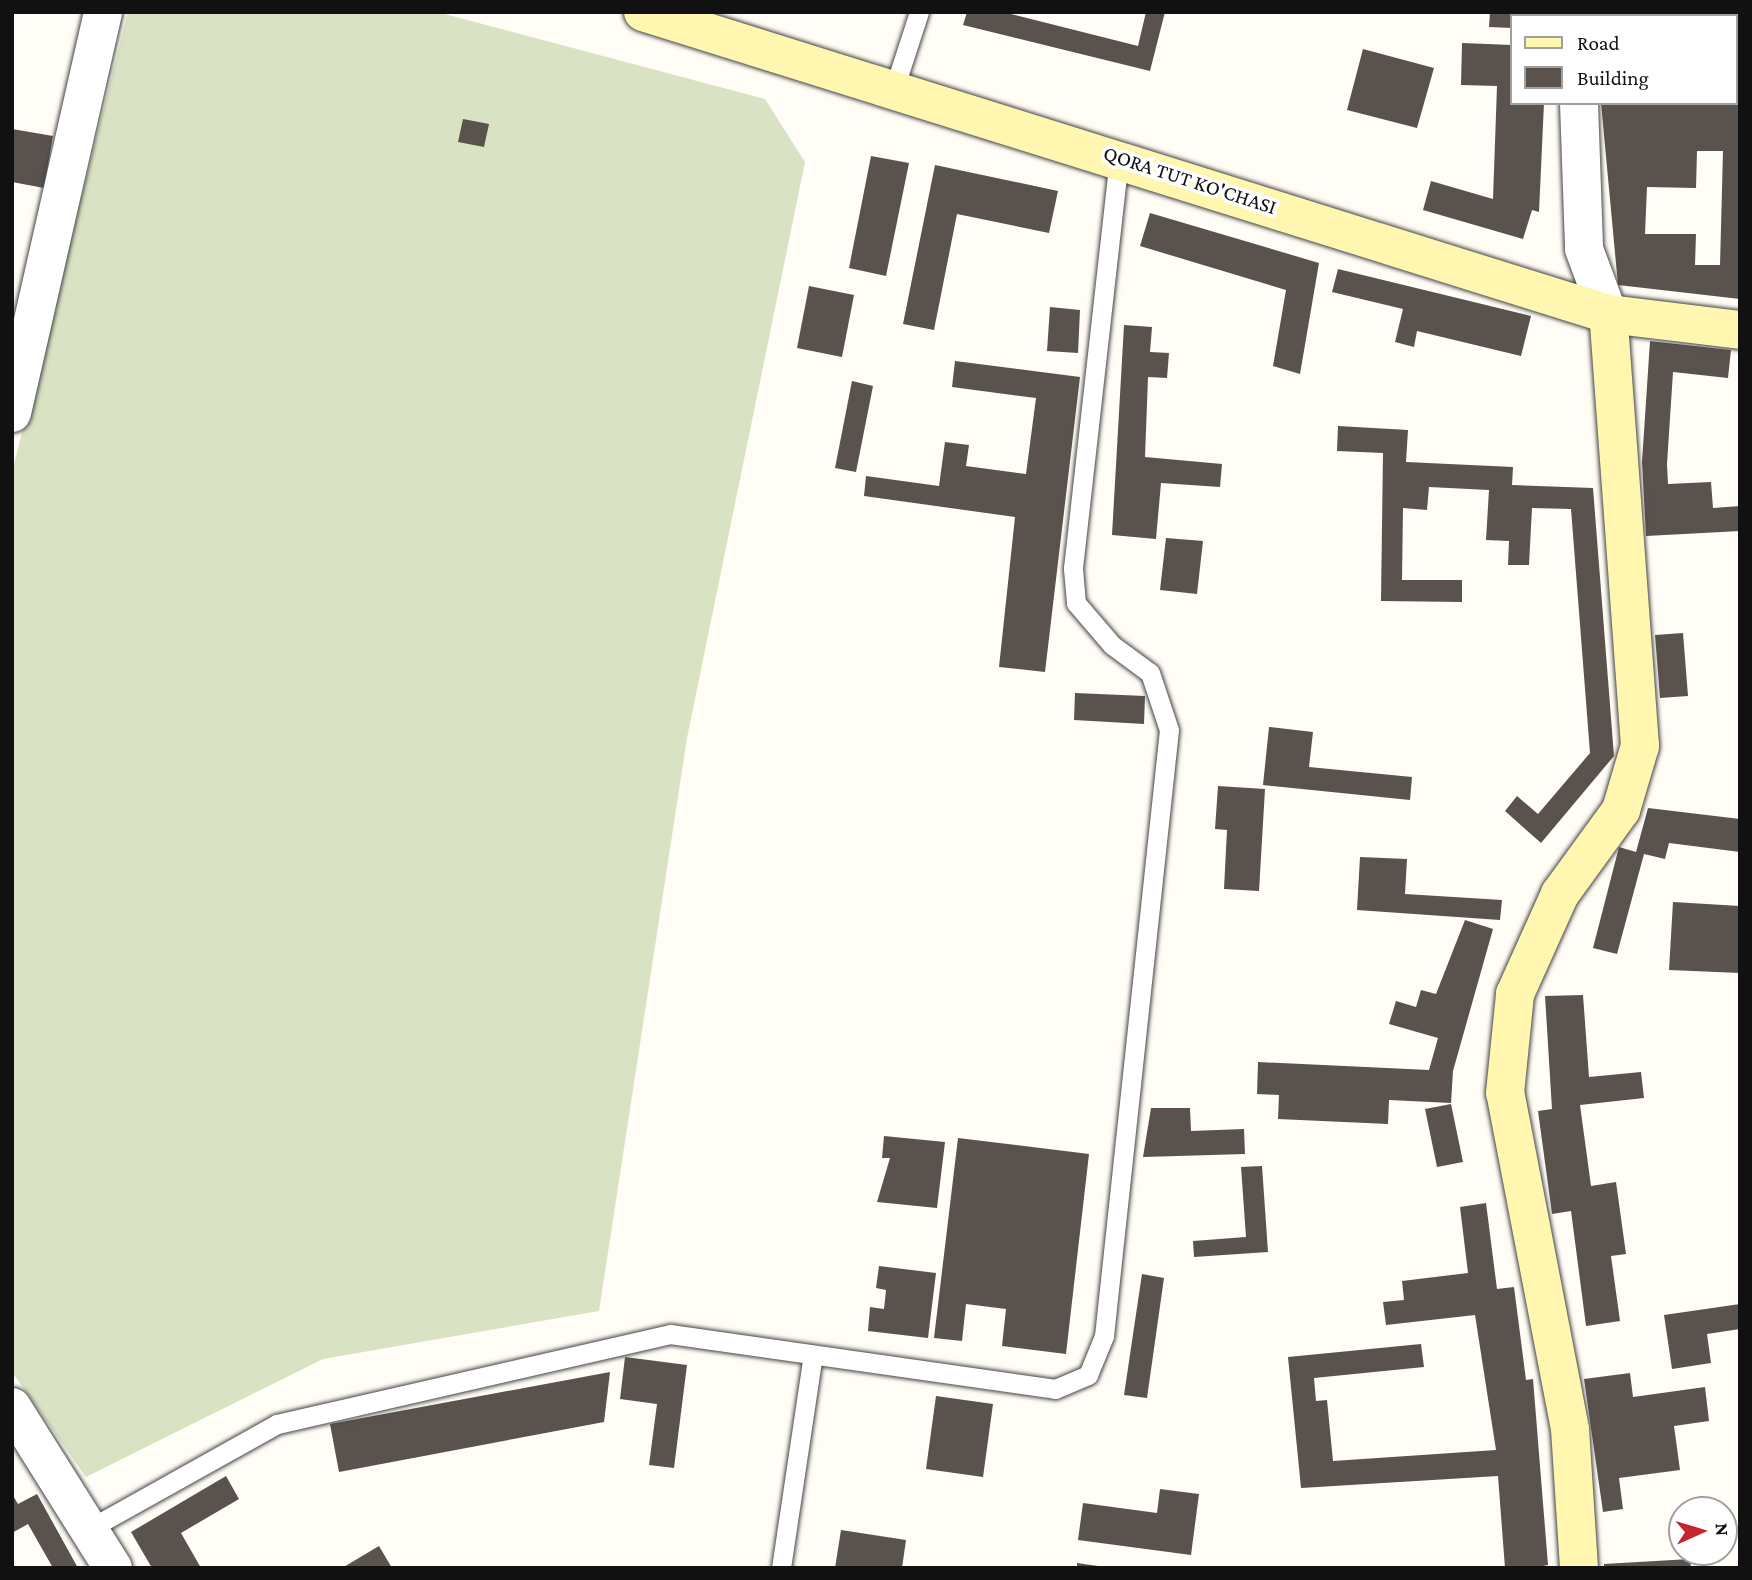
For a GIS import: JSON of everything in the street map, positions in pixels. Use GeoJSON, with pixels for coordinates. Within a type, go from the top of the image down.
{"type":"FeatureCollection","features":[{"type":"Feature","properties":{"kind":"street"},"geometry":{"type":"LineString","coordinates":[[12,412],[103,12]]}},
{"type":"Feature","properties":{"kind":"street","name":"QORA TUT KO'CHASI"},"geometry":{"type":"LineString","coordinates":[[643,12],[893,92],[1119,157],[1608,314],[1740,330]]}},
{"type":"Feature","properties":{"kind":"street"},"geometry":{"type":"LineString","coordinates":[[1579,105],[1584,249],[1608,314],[1640,746],[1621,810],[1560,894],[1515,994],[1505,1093],[1570,1429],[1579,1568]]}},
{"type":"Feature","properties":{"kind":"street"},"geometry":{"type":"LineString","coordinates":[[12,1407],[113,1568]]}},
{"type":"Feature","properties":{"kind":"lane"},"geometry":{"type":"LineString","coordinates":[[893,92],[919,12]]}},
{"type":"Feature","properties":{"kind":"lane"},"geometry":{"type":"LineString","coordinates":[[89,1530],[277,1424],[670,1334],[1055,1389],[1088,1375],[1104,1336],[1169,730],[1150,673],[1112,645],[1076,603],[1073,568],[1119,157]]}},
{"type":"Feature","properties":{"kind":"lane"},"geometry":{"type":"LineString","coordinates":[[781,1568],[813,1355]]}},
{"type":"Feature","properties":{"kind":"green space"},"geometry":{"type":"Polygon","coordinates":[[[128,12],[437,12],[765,99],[805,162],[687,738],[599,1311],[323,1359],[86,1477],[12,1372],[12,472],[128,12]]]}},
{"type":"Feature","properties":{"kind":"building"},"geometry":{"type":"Polygon","coordinates":[[[967,12],[1003,12],[1138,46],[1146,12],[1165,12],[1150,71],[963,25],[967,12]]]}},
{"type":"Feature","properties":{"kind":"building"},"geometry":{"type":"Polygon","coordinates":[[[1490,12],[1540,12],[1510,14],[1510,28],[1489,27],[1490,12]]]}},
{"type":"Feature","properties":{"kind":"building"},"geometry":{"type":"Polygon","coordinates":[[[1599,12],[1630,12],[1630,14],[1599,12]]]}},
{"type":"Feature","properties":{"kind":"building"},"geometry":{"type":"Polygon","coordinates":[[[1728,12],[1740,12],[1740,299],[1618,285],[1601,105],[1738,105],[1738,14],[1728,12]],[[1697,151],[1696,188],[1647,187],[1645,234],[1696,234],[1695,265],[1720,265],[1723,151],[1697,151]]]}},
{"type":"Feature","properties":{"kind":"building"},"geometry":{"type":"Polygon","coordinates":[[[1462,43],[1510,45],[1510,105],[1544,105],[1539,212],[1532,210],[1523,239],[1423,210],[1431,181],[1493,199],[1497,86],[1461,85],[1462,43]]]}},
{"type":"Feature","properties":{"kind":"building"},"geometry":{"type":"Polygon","coordinates":[[[1363,49],[1434,68],[1417,128],[1347,110],[1363,49]]]}},
{"type":"Feature","properties":{"kind":"building"},"geometry":{"type":"Polygon","coordinates":[[[463,119],[489,124],[484,147],[458,142],[463,119]]]}},
{"type":"Feature","properties":{"kind":"building"},"geometry":{"type":"Polygon","coordinates":[[[12,129],[53,136],[44,188],[12,182],[12,129]]]}},
{"type":"Feature","properties":{"kind":"building"},"geometry":{"type":"Polygon","coordinates":[[[871,156],[909,163],[886,276],[849,268],[871,156]]]}},
{"type":"Feature","properties":{"kind":"building"},"geometry":{"type":"Polygon","coordinates":[[[935,165],[1058,191],[1049,233],[957,214],[934,330],[903,324],[935,165]]]}},
{"type":"Feature","properties":{"kind":"building"},"geometry":{"type":"Polygon","coordinates":[[[1150,213],[1319,263],[1300,374],[1273,366],[1286,290],[1140,246],[1150,213]]]}},
{"type":"Feature","properties":{"kind":"building"},"geometry":{"type":"Polygon","coordinates":[[[1338,269],[1531,316],[1521,356],[1417,331],[1414,347],[1395,342],[1403,309],[1332,292],[1338,269]]]}},
{"type":"Feature","properties":{"kind":"building"},"geometry":{"type":"Polygon","coordinates":[[[809,286],[854,295],[842,357],[797,348],[809,286]]]}},
{"type":"Feature","properties":{"kind":"building"},"geometry":{"type":"Polygon","coordinates":[[[1050,307],[1080,310],[1078,353],[1047,351],[1050,307]]]}},
{"type":"Feature","properties":{"kind":"building"},"geometry":{"type":"Polygon","coordinates":[[[1124,325],[1152,327],[1150,352],[1169,353],[1167,378],[1148,377],[1145,457],[1222,464],[1220,487],[1161,483],[1156,539],[1112,535],[1124,325]]]}},
{"type":"Feature","properties":{"kind":"building"},"geometry":{"type":"Polygon","coordinates":[[[1650,341],[1731,350],[1728,378],[1673,372],[1667,464],[1668,484],[1711,482],[1713,508],[1740,506],[1740,531],[1646,536],[1642,462],[1650,341]]]}},
{"type":"Feature","properties":{"kind":"building"},"geometry":{"type":"Polygon","coordinates":[[[955,361],[1080,377],[1045,672],[999,667],[1015,517],[864,496],[866,476],[939,486],[945,442],[969,445],[966,466],[1026,474],[1036,398],[952,387],[955,361]]]}},
{"type":"Feature","properties":{"kind":"building"},"geometry":{"type":"Polygon","coordinates":[[[852,381],[873,386],[856,472],[835,468],[852,381]]]}},
{"type":"Feature","properties":{"kind":"building"},"geometry":{"type":"Polygon","coordinates":[[[1338,426],[1408,430],[1406,462],[1513,467],[1512,485],[1593,488],[1614,756],[1541,843],[1505,811],[1517,796],[1538,814],[1590,753],[1571,509],[1532,508],[1529,565],[1508,565],[1509,541],[1486,540],[1489,490],[1429,487],[1427,510],[1403,508],[1402,580],[1462,580],[1462,602],[1381,601],[1383,453],[1337,451],[1338,426]]]}},
{"type":"Feature","properties":{"kind":"building"},"geometry":{"type":"Polygon","coordinates":[[[1166,538],[1203,541],[1197,594],[1160,590],[1166,538]]]}},
{"type":"Feature","properties":{"kind":"building"},"geometry":{"type":"Polygon","coordinates":[[[1683,633],[1688,696],[1660,698],[1655,635],[1683,633]]]}},
{"type":"Feature","properties":{"kind":"building"},"geometry":{"type":"Polygon","coordinates":[[[1075,693],[1145,696],[1144,724],[1074,720],[1075,693]]]}},
{"type":"Feature","properties":{"kind":"building"},"geometry":{"type":"Polygon","coordinates":[[[1269,727],[1313,732],[1309,767],[1412,777],[1410,800],[1263,785],[1269,727]]]}},
{"type":"Feature","properties":{"kind":"building"},"geometry":{"type":"Polygon","coordinates":[[[1218,786],[1265,789],[1259,891],[1224,889],[1227,830],[1215,829],[1218,786]]]}},
{"type":"Feature","properties":{"kind":"building"},"geometry":{"type":"Polygon","coordinates":[[[1648,808],[1740,819],[1740,852],[1669,843],[1665,859],[1644,854],[1617,954],[1593,948],[1619,847],[1636,852],[1648,808]]]}},
{"type":"Feature","properties":{"kind":"building"},"geometry":{"type":"Polygon","coordinates":[[[1360,857],[1407,859],[1405,894],[1502,900],[1500,920],[1357,910],[1360,857]]]}},
{"type":"Feature","properties":{"kind":"building"},"geometry":{"type":"Polygon","coordinates":[[[1673,902],[1740,906],[1740,973],[1669,970],[1673,902]]]}},
{"type":"Feature","properties":{"kind":"building"},"geometry":{"type":"Polygon","coordinates":[[[1465,920],[1493,929],[1453,1071],[1451,1103],[1389,1100],[1388,1124],[1278,1119],[1279,1095],[1257,1094],[1258,1062],[1429,1070],[1438,1038],[1389,1024],[1396,1001],[1416,1007],[1421,990],[1436,994],[1465,920]]]}},
{"type":"Feature","properties":{"kind":"building"},"geometry":{"type":"Polygon","coordinates":[[[1583,995],[1589,1077],[1641,1072],[1644,1098],[1580,1105],[1591,1186],[1616,1182],[1626,1254],[1611,1256],[1620,1321],[1586,1326],[1571,1211],[1552,1214],[1538,1111],[1552,1109],[1545,996],[1583,995]]]}},
{"type":"Feature","properties":{"kind":"building"},"geometry":{"type":"Polygon","coordinates":[[[1451,1104],[1463,1162],[1437,1167],[1425,1109],[1451,1104]]]}},
{"type":"Feature","properties":{"kind":"building"},"geometry":{"type":"Polygon","coordinates":[[[1151,1108],[1190,1108],[1191,1131],[1244,1129],[1245,1154],[1143,1157],[1151,1108]]]}},
{"type":"Feature","properties":{"kind":"building"},"geometry":{"type":"Polygon","coordinates":[[[884,1136],[945,1142],[937,1208],[877,1202],[890,1158],[882,1158],[884,1136]]]}},
{"type":"Feature","properties":{"kind":"building"},"geometry":{"type":"Polygon","coordinates":[[[958,1138],[1089,1154],[1066,1354],[1002,1346],[1006,1309],[966,1304],[962,1341],[934,1338],[958,1138]]]}},
{"type":"Feature","properties":{"kind":"building"},"geometry":{"type":"Polygon","coordinates":[[[1262,1166],[1268,1252],[1194,1257],[1193,1241],[1246,1237],[1241,1167],[1262,1166]]]}},
{"type":"Feature","properties":{"kind":"building"},"geometry":{"type":"Polygon","coordinates":[[[1486,1203],[1497,1289],[1514,1287],[1526,1380],[1533,1379],[1548,1565],[1534,1568],[1505,1568],[1498,1476],[1301,1488],[1288,1357],[1421,1344],[1424,1367],[1314,1378],[1316,1401],[1327,1400],[1333,1461],[1496,1450],[1475,1315],[1386,1325],[1383,1302],[1404,1300],[1402,1281],[1468,1273],[1460,1207],[1486,1203]]]}},
{"type":"Feature","properties":{"kind":"building"},"geometry":{"type":"Polygon","coordinates":[[[879,1266],[936,1273],[928,1338],[868,1331],[870,1307],[884,1309],[886,1290],[876,1288],[879,1266]]]}},
{"type":"Feature","properties":{"kind":"building"},"geometry":{"type":"Polygon","coordinates":[[[1142,1274],[1164,1278],[1147,1398],[1124,1395],[1142,1274]]]}},
{"type":"Feature","properties":{"kind":"building"},"geometry":{"type":"Polygon","coordinates":[[[1740,1304],[1740,1329],[1707,1334],[1711,1363],[1672,1369],[1664,1315],[1740,1304]]]}},
{"type":"Feature","properties":{"kind":"building"},"geometry":{"type":"Polygon","coordinates":[[[625,1357],[687,1365],[674,1468],[649,1465],[657,1404],[620,1399],[625,1357]]]}},
{"type":"Feature","properties":{"kind":"building"},"geometry":{"type":"Polygon","coordinates":[[[610,1372],[604,1422],[339,1472],[330,1424],[610,1372]]]}},
{"type":"Feature","properties":{"kind":"building"},"geometry":{"type":"Polygon","coordinates":[[[1630,1373],[1633,1397],[1705,1387],[1709,1421],[1674,1426],[1680,1470],[1619,1478],[1623,1509],[1603,1512],[1584,1379],[1630,1373]]]}},
{"type":"Feature","properties":{"kind":"building"},"geometry":{"type":"Polygon","coordinates":[[[936,1396],[993,1404],[983,1477],[926,1469],[936,1396]]]}},
{"type":"Feature","properties":{"kind":"building"},"geometry":{"type":"Polygon","coordinates":[[[226,1476],[239,1499],[181,1533],[201,1568],[152,1568],[131,1532],[226,1476]]]}},
{"type":"Feature","properties":{"kind":"building"},"geometry":{"type":"Polygon","coordinates":[[[1160,1489],[1199,1494],[1191,1555],[1078,1540],[1083,1503],[1157,1513],[1160,1489]]]}},
{"type":"Feature","properties":{"kind":"building"},"geometry":{"type":"Polygon","coordinates":[[[12,1494],[18,1504],[37,1494],[78,1568],[53,1568],[28,1524],[12,1533],[12,1494]]]}},
{"type":"Feature","properties":{"kind":"building"},"geometry":{"type":"Polygon","coordinates":[[[841,1530],[906,1540],[902,1568],[835,1568],[841,1530]]]}},
{"type":"Feature","properties":{"kind":"building"},"geometry":{"type":"Polygon","coordinates":[[[379,1546],[392,1568],[342,1568],[379,1546]]]}},
{"type":"Feature","properties":{"kind":"building"},"geometry":{"type":"Polygon","coordinates":[[[1668,1560],[1668,1566],[1691,1568],[1604,1568],[1604,1564],[1668,1560]]]}},
{"type":"Feature","properties":{"kind":"building"},"geometry":{"type":"Polygon","coordinates":[[[1077,1563],[1098,1566],[1098,1568],[1077,1568],[1077,1563]]]}}]}
